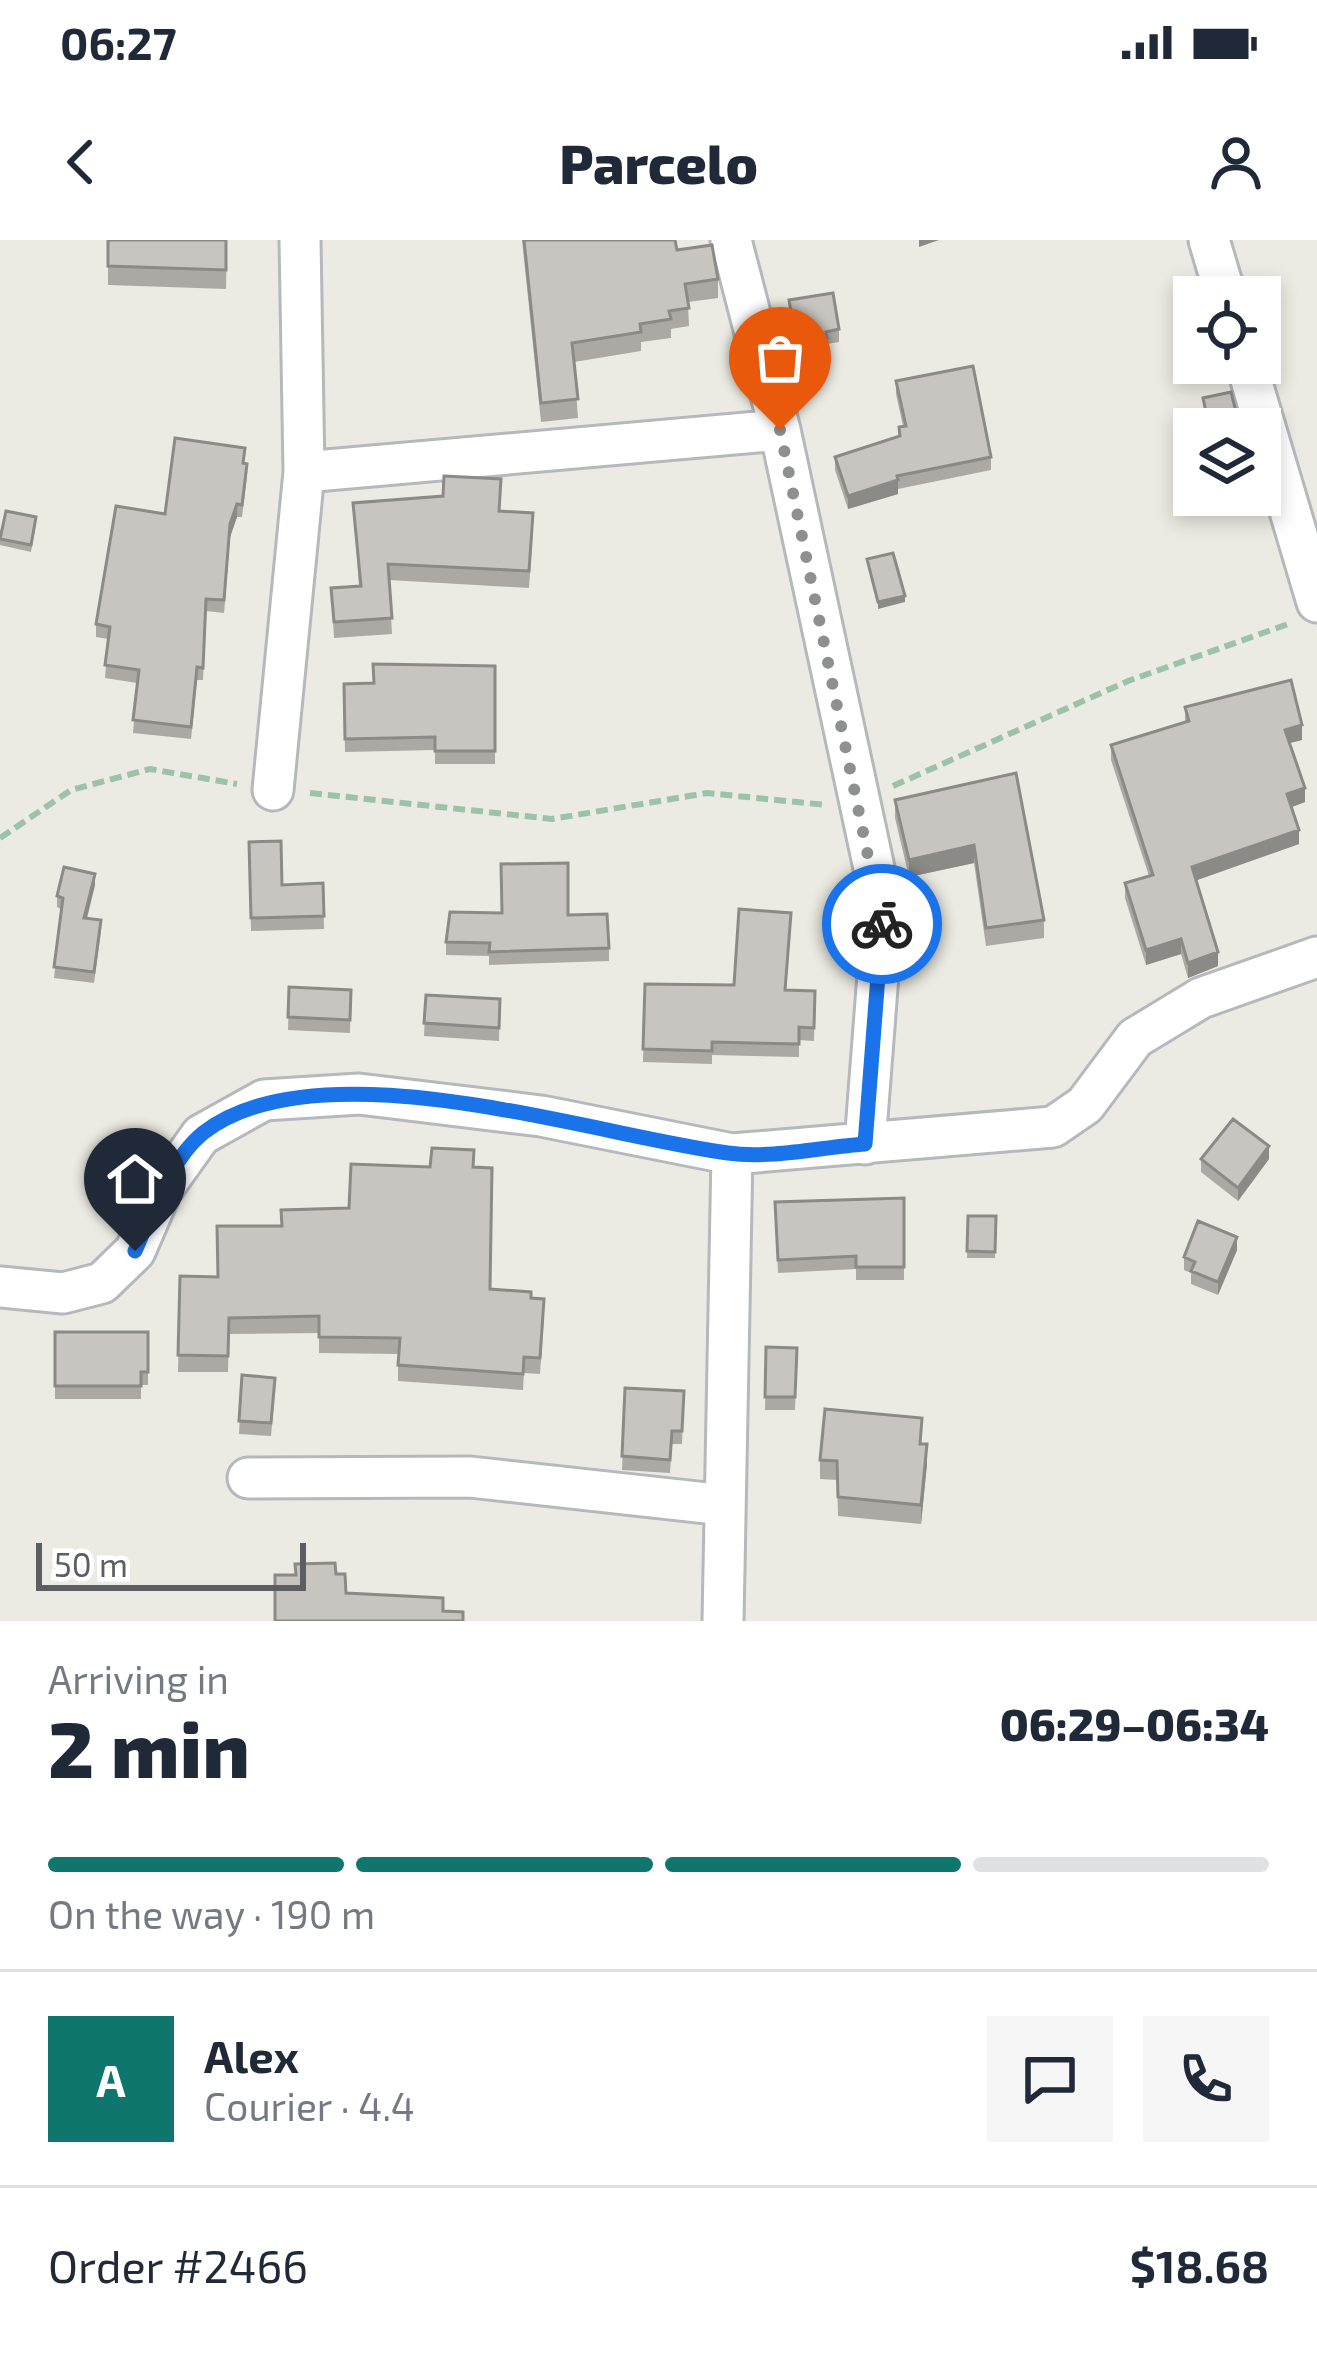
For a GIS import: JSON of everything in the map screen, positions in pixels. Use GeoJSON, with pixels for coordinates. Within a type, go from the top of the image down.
{"type":"FeatureCollection","features":[{"type":"Feature","properties":{"kind":"street"},"geometry":{"type":"LineString","coordinates":[[273,790],[304,472],[300,240]]}},
{"type":"Feature","properties":{"kind":"street"},"geometry":{"type":"LineString","coordinates":[[730,240],[780,430],[883,910],[865,1144]]}},
{"type":"Feature","properties":{"kind":"street"},"geometry":{"type":"LineString","coordinates":[[1210,240],[1220,276]]}},
{"type":"Feature","properties":{"kind":"street"},"geometry":{"type":"LineString","coordinates":[[1251,384],[1307,611]]}},
{"type":"Feature","properties":{"kind":"street"},"geometry":{"type":"LineString","coordinates":[[304,472],[780,430]]}},
{"type":"Feature","properties":{"kind":"street"},"geometry":{"type":"LineString","coordinates":[[0,1287],[62,1293],[102,1283],[135,1251],[161,1191],[201,1135],[263,1100],[359,1094],[541,1116],[731,1154],[1053,1127],[1084,1105],[1135,1038],[1202,998],[1317,957]]}},
{"type":"Feature","properties":{"kind":"street"},"geometry":{"type":"LineString","coordinates":[[723,1621],[731,1154]]}},
{"type":"Feature","properties":{"kind":"street"},"geometry":{"type":"LineString","coordinates":[[248,1478],[470,1477],[725,1505]]}},
{"type":"Feature","properties":{"kind":"path"},"geometry":{"type":"LineString","coordinates":[[0,838],[71,790],[149,769],[273,790],[552,819],[707,793],[859,808],[910,775],[1307,611]]}},
{"type":"Feature","properties":{"kind":"building"},"geometry":{"type":"Polygon","coordinates":[[[108,240],[226,240],[226,270],[108,266],[108,240]]]}},
{"type":"Feature","properties":{"kind":"building"},"geometry":{"type":"Polygon","coordinates":[[[524,240],[675,240],[677,250],[712,245],[718,279],[685,284],[689,308],[669,311],[671,319],[640,324],[641,332],[572,343],[578,399],[541,403],[524,240]]]}},
{"type":"Feature","properties":{"kind":"building"},"geometry":{"type":"Polygon","coordinates":[[[833,293],[839,329],[826,332],[827,338],[796,342],[789,300],[833,293]]]}},
{"type":"Feature","properties":{"kind":"building"},"geometry":{"type":"Polygon","coordinates":[[[973,366],[991,457],[897,476],[898,480],[848,496],[835,457],[900,436],[899,427],[906,426],[896,381],[973,366]]]}},
{"type":"Feature","properties":{"kind":"building"},"geometry":{"type":"Polygon","coordinates":[[[1231,392],[1235,408],[1205,408],[1203,398],[1231,392]]]}},
{"type":"Feature","properties":{"kind":"building"},"geometry":{"type":"Polygon","coordinates":[[[175,438],[245,448],[243,463],[247,464],[242,505],[237,504],[230,524],[224,600],[206,599],[203,668],[197,667],[191,727],[133,720],[139,670],[105,665],[110,627],[96,624],[116,506],[165,514],[175,438]]]}},
{"type":"Feature","properties":{"kind":"building"},"geometry":{"type":"Polygon","coordinates":[[[444,476],[501,479],[499,511],[533,513],[529,571],[388,564],[392,618],[334,622],[331,588],[361,586],[353,503],[443,496],[444,476]]]}},
{"type":"Feature","properties":{"kind":"building"},"geometry":{"type":"Polygon","coordinates":[[[6,511],[36,517],[31,545],[0,539],[6,511]]]}},
{"type":"Feature","properties":{"kind":"building"},"geometry":{"type":"Polygon","coordinates":[[[893,553],[905,596],[878,602],[867,559],[893,553]]]}},
{"type":"Feature","properties":{"kind":"building"},"geometry":{"type":"Polygon","coordinates":[[[373,664],[495,666],[495,751],[435,751],[435,737],[345,739],[344,684],[374,683],[373,664]]]}},
{"type":"Feature","properties":{"kind":"building"},"geometry":{"type":"Polygon","coordinates":[[[1291,680],[1302,725],[1285,730],[1305,788],[1287,794],[1299,830],[1192,867],[1218,952],[1188,963],[1181,939],[1146,950],[1125,883],[1153,875],[1111,745],[1189,721],[1185,707],[1291,680]]]}},
{"type":"Feature","properties":{"kind":"building"},"geometry":{"type":"Polygon","coordinates":[[[1016,773],[1044,920],[986,928],[974,845],[909,860],[895,800],[1016,773]]]}},
{"type":"Feature","properties":{"kind":"building"},"geometry":{"type":"Polygon","coordinates":[[[281,841],[282,885],[323,883],[324,916],[251,918],[249,842],[281,841]]]}},
{"type":"Feature","properties":{"kind":"building"},"geometry":{"type":"Polygon","coordinates":[[[568,863],[568,915],[607,914],[609,948],[489,952],[490,943],[446,942],[450,912],[502,913],[501,864],[568,863]]]}},
{"type":"Feature","properties":{"kind":"building"},"geometry":{"type":"Polygon","coordinates":[[[64,867],[95,874],[84,918],[101,920],[94,972],[54,967],[63,898],[57,896],[64,867]]]}},
{"type":"Feature","properties":{"kind":"building"},"geometry":{"type":"Polygon","coordinates":[[[739,909],[791,913],[785,990],[815,991],[814,1028],[799,1027],[799,1044],[712,1042],[712,1051],[643,1049],[645,984],[734,985],[739,909]]]}},
{"type":"Feature","properties":{"kind":"building"},"geometry":{"type":"Polygon","coordinates":[[[289,987],[351,990],[350,1020],[288,1017],[289,987]]]}},
{"type":"Feature","properties":{"kind":"building"},"geometry":{"type":"Polygon","coordinates":[[[426,995],[500,999],[499,1028],[424,1023],[426,995]]]}},
{"type":"Feature","properties":{"kind":"building"},"geometry":{"type":"Polygon","coordinates":[[[1233,1119],[1269,1146],[1238,1188],[1201,1159],[1233,1119]]]}},
{"type":"Feature","properties":{"kind":"building"},"geometry":{"type":"Polygon","coordinates":[[[432,1148],[474,1150],[473,1167],[492,1168],[490,1289],[531,1292],[531,1298],[544,1299],[540,1358],[524,1357],[523,1374],[398,1365],[400,1338],[319,1337],[319,1316],[229,1318],[228,1356],[178,1355],[180,1276],[218,1277],[217,1226],[282,1226],[281,1210],[349,1208],[351,1164],[430,1167],[432,1148]]]}},
{"type":"Feature","properties":{"kind":"building"},"geometry":{"type":"Polygon","coordinates":[[[904,1198],[904,1267],[856,1267],[856,1256],[778,1260],[775,1202],[904,1198]]]}},
{"type":"Feature","properties":{"kind":"building"},"geometry":{"type":"Polygon","coordinates":[[[968,1216],[996,1216],[995,1252],[967,1251],[968,1216]]]}},
{"type":"Feature","properties":{"kind":"building"},"geometry":{"type":"Polygon","coordinates":[[[1198,1221],[1237,1237],[1218,1282],[1191,1271],[1195,1262],[1184,1257],[1198,1221]]]}},
{"type":"Feature","properties":{"kind":"building"},"geometry":{"type":"Polygon","coordinates":[[[55,1332],[148,1332],[148,1372],[141,1372],[141,1386],[55,1386],[55,1332]]]}},
{"type":"Feature","properties":{"kind":"building"},"geometry":{"type":"Polygon","coordinates":[[[766,1347],[797,1348],[795,1397],[765,1397],[766,1347]]]}},
{"type":"Feature","properties":{"kind":"building"},"geometry":{"type":"Polygon","coordinates":[[[242,1375],[275,1378],[271,1423],[239,1421],[242,1375]]]}},
{"type":"Feature","properties":{"kind":"building"},"geometry":{"type":"Polygon","coordinates":[[[625,1388],[684,1391],[682,1431],[672,1431],[670,1460],[622,1456],[625,1388]]]}},
{"type":"Feature","properties":{"kind":"building"},"geometry":{"type":"Polygon","coordinates":[[[825,1409],[922,1418],[920,1444],[927,1444],[921,1505],[838,1497],[837,1461],[820,1460],[825,1409]]]}},
{"type":"Feature","properties":{"kind":"building"},"geometry":{"type":"Polygon","coordinates":[[[335,1563],[336,1574],[345,1574],[346,1593],[443,1598],[443,1611],[463,1612],[463,1621],[275,1621],[275,1575],[296,1575],[295,1564],[335,1563]]]}},
{"type":"Feature","properties":{"kind":"way so far"},"geometry":{"type":"LineString","coordinates":[[780,430],[883,910],[882,924]]}},
{"type":"Feature","properties":{"kind":"route"},"geometry":{"type":"LineString","coordinates":[[135,1251],[161,1191],[201,1135],[263,1100],[359,1094],[541,1116],[731,1154],[865,1144],[882,924]]}}]}
